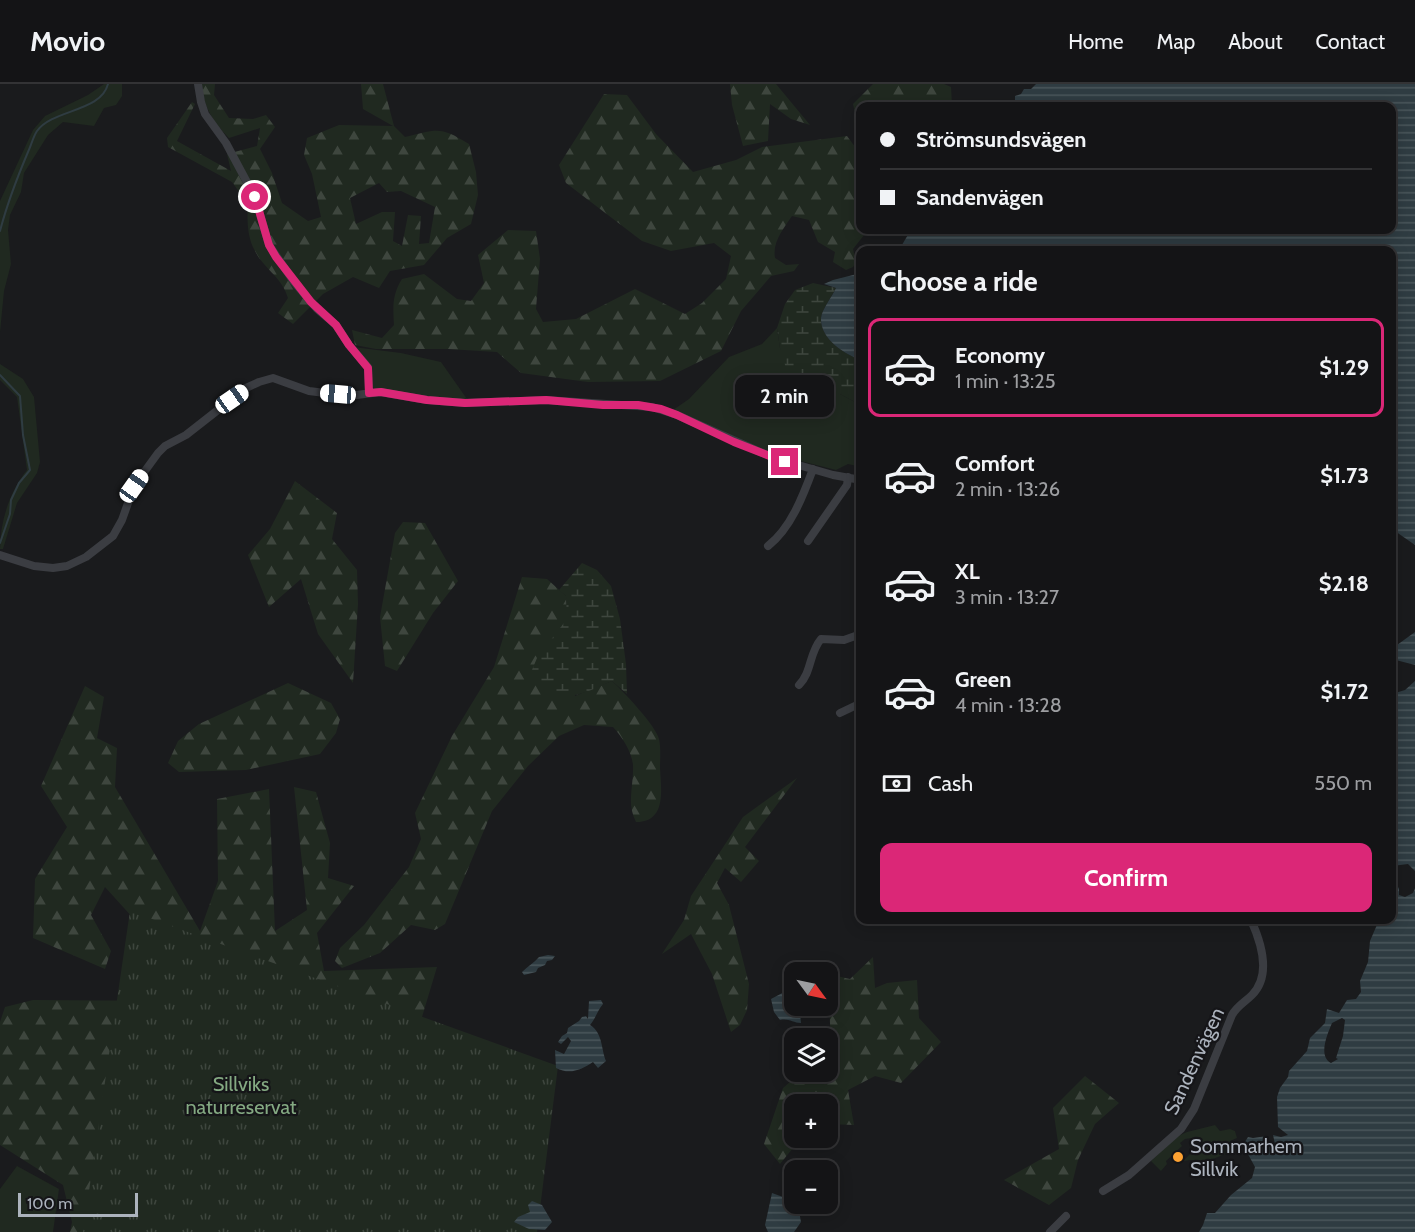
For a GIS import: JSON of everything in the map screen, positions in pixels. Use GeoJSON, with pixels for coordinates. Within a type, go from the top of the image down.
{"type":"FeatureCollection","features":[{"type":"Feature","properties":{"kind":"street"},"geometry":{"type":"LineString","coordinates":[[198,84],[205,114],[226,143],[255,197],[269,245],[300,289],[317,309],[336,325],[368,368],[369,393]]}},
{"type":"Feature","properties":{"kind":"street"},"geometry":{"type":"LineString","coordinates":[[0,555],[34,566],[53,568],[67,566],[86,557],[113,536],[122,520],[134,486],[158,453],[259,381],[278,379],[315,392],[349,396],[387,393],[427,400],[465,403],[546,400],[652,407],[677,415],[774,458],[856,479]]}},
{"type":"Feature","properties":{"kind":"street"},"geometry":{"type":"LineString","coordinates":[[768,546],[784,530],[807,487],[813,469]]}},
{"type":"Feature","properties":{"kind":"street"},"geometry":{"type":"LineString","coordinates":[[808,541],[847,485],[848,477]]}},
{"type":"Feature","properties":{"kind":"street"},"geometry":{"type":"LineString","coordinates":[[800,685],[807,676],[821,639],[844,640],[856,637]]}},
{"type":"Feature","properties":{"kind":"street"},"geometry":{"type":"LineString","coordinates":[[840,713],[856,705]]}},
{"type":"Feature","properties":{"kind":"street","name":"Sandenvägen"},"geometry":{"type":"LineString","coordinates":[[1103,1191],[1129,1175],[1160,1148],[1181,1129],[1194,1109],[1232,1015],[1259,986],[1262,974],[1262,946],[1253,924]]}},
{"type":"Feature","properties":{"kind":"street"},"geometry":{"type":"LineString","coordinates":[[1050,1232],[1065,1216]]}},
{"type":"Feature","properties":{"kind":"green space"},"geometry":{"type":"Polygon","coordinates":[[[104,84],[122,84],[122,96],[116,105],[104,108],[94,126],[63,122],[48,135],[24,173],[21,192],[10,215],[8,230],[11,264],[4,291],[0,332],[0,201],[33,130],[45,116],[88,95],[104,84]]]}},
{"type":"Feature","properties":{"kind":"green space"},"geometry":{"type":"Polygon","coordinates":[[[201,84],[215,84],[214,95],[229,118],[253,119],[266,115],[275,127],[260,149],[272,173],[282,203],[308,221],[321,217],[312,174],[304,155],[307,138],[339,125],[393,126],[363,109],[361,84],[383,84],[394,126],[405,137],[438,131],[451,134],[469,144],[476,172],[478,195],[471,224],[447,238],[424,265],[390,271],[379,288],[353,277],[323,294],[293,324],[278,313],[288,298],[282,284],[252,246],[248,228],[248,204],[232,182],[168,147],[167,138],[192,102],[195,104],[177,141],[231,171],[227,154],[257,146],[260,128],[229,138],[218,126],[204,100],[201,84]],[[379,183],[350,198],[356,224],[382,212],[395,212],[393,241],[402,246],[408,215],[421,216],[419,244],[429,243],[435,207],[401,191],[387,192],[379,183]]]}},
{"type":"Feature","properties":{"kind":"green space"},"geometry":{"type":"Polygon","coordinates":[[[730,84],[776,84],[810,125],[791,119],[770,104],[768,141],[743,146],[732,105],[730,84]]]}},
{"type":"Feature","properties":{"kind":"green space"},"geometry":{"type":"Polygon","coordinates":[[[873,84],[944,84],[951,87],[952,102],[856,102],[856,116],[853,104],[873,84]]]}},
{"type":"Feature","properties":{"kind":"green space"},"geometry":{"type":"Polygon","coordinates":[[[604,94],[627,95],[656,134],[693,172],[736,160],[762,147],[847,136],[856,148],[856,234],[865,234],[853,249],[856,262],[853,267],[846,270],[833,262],[835,252],[818,242],[809,220],[792,216],[779,236],[775,246],[775,258],[786,265],[799,264],[794,271],[771,276],[741,311],[721,351],[660,381],[588,382],[521,373],[497,352],[376,349],[355,345],[352,330],[382,338],[394,325],[393,307],[402,279],[424,274],[457,299],[471,301],[484,283],[478,255],[508,230],[536,231],[540,259],[536,309],[543,322],[576,319],[635,289],[685,314],[702,303],[726,279],[731,256],[714,243],[671,251],[642,241],[566,183],[559,165],[604,94]]]}},
{"type":"Feature","properties":{"kind":"green space"},"geometry":{"type":"Polygon","coordinates":[[[813,283],[836,288],[823,311],[822,326],[824,333],[834,345],[856,358],[856,402],[840,394],[807,394],[788,375],[777,328],[785,304],[795,290],[813,283]]]}},
{"type":"Feature","properties":{"kind":"green space"},"geometry":{"type":"Polygon","coordinates":[[[777,328],[780,348],[807,394],[840,394],[856,402],[856,466],[848,464],[836,470],[777,455],[673,410],[689,399],[729,357],[762,344],[777,328]]]}},
{"type":"Feature","properties":{"kind":"green space"},"geometry":{"type":"Polygon","coordinates":[[[353,347],[401,353],[441,362],[467,399],[449,399],[376,389],[372,387],[370,365],[353,347]]]}},
{"type":"Feature","properties":{"kind":"green space"},"geometry":{"type":"Polygon","coordinates":[[[0,364],[23,379],[34,397],[40,462],[37,473],[17,503],[3,549],[0,549],[0,538],[7,507],[27,470],[17,397],[0,380],[0,364]]]}},
{"type":"Feature","properties":{"kind":"green space"},"geometry":{"type":"Polygon","coordinates":[[[295,481],[337,513],[332,539],[357,570],[358,604],[353,683],[318,634],[301,579],[269,607],[248,555],[270,529],[295,481]]]}},
{"type":"Feature","properties":{"kind":"green space"},"geometry":{"type":"Polygon","coordinates":[[[403,522],[425,523],[458,581],[433,613],[397,671],[385,666],[380,617],[395,533],[403,522]]]}},
{"type":"Feature","properties":{"kind":"green space"},"geometry":{"type":"Polygon","coordinates":[[[582,563],[597,570],[611,586],[620,619],[627,694],[612,681],[568,696],[551,693],[538,681],[532,670],[537,658],[567,619],[566,596],[559,590],[582,563]]]}},
{"type":"Feature","properties":{"kind":"green space"},"geometry":{"type":"Polygon","coordinates":[[[522,577],[547,579],[566,596],[575,696],[612,681],[624,692],[657,733],[660,746],[661,794],[657,810],[653,817],[646,821],[636,822],[631,808],[633,765],[631,755],[613,727],[584,725],[559,736],[528,766],[492,811],[445,924],[435,930],[411,925],[380,953],[342,968],[335,961],[340,948],[364,925],[409,867],[421,839],[415,813],[452,736],[494,667],[522,577]]]}},
{"type":"Feature","properties":{"kind":"green space"},"geometry":{"type":"Polygon","coordinates":[[[288,683],[331,703],[340,719],[336,733],[320,754],[246,770],[179,772],[168,763],[178,741],[199,724],[288,683]]]}},
{"type":"Feature","properties":{"kind":"green space"},"geometry":{"type":"Polygon","coordinates":[[[85,686],[104,697],[97,738],[117,748],[115,787],[200,931],[218,881],[217,799],[269,789],[275,931],[307,910],[294,787],[316,792],[330,843],[328,878],[354,886],[317,933],[324,971],[437,967],[413,1047],[372,1232],[70,1232],[72,1222],[63,1185],[0,1145],[0,1022],[5,1007],[33,1000],[176,1001],[153,940],[105,887],[91,915],[111,951],[105,969],[33,938],[35,879],[67,827],[41,786],[85,686]]]}},
{"type":"Feature","properties":{"kind":"green space"},"geometry":{"type":"Polygon","coordinates":[[[797,778],[745,847],[759,861],[741,882],[725,868],[717,883],[729,905],[749,984],[747,1010],[740,1025],[731,1032],[712,974],[691,934],[662,954],[684,920],[691,896],[743,817],[797,778]]]}},
{"type":"Feature","properties":{"kind":"green space","name":"Sillviks naturreservat"},"geometry":{"type":"Polygon","coordinates":[[[130,911],[558,1066],[537,1232],[83,1232],[130,911]]]}},
{"type":"Feature","properties":{"kind":"green space"},"geometry":{"type":"Polygon","coordinates":[[[873,957],[875,988],[887,983],[917,980],[919,1018],[941,1042],[901,1083],[875,1076],[848,1090],[854,1125],[838,1124],[838,1094],[784,1094],[784,1148],[793,1148],[780,1164],[764,1144],[783,1088],[790,1082],[838,1082],[838,1028],[830,1028],[830,1016],[838,1016],[838,976],[850,979],[873,957]]]}},
{"type":"Feature","properties":{"kind":"green space"},"geometry":{"type":"Polygon","coordinates":[[[1085,1076],[1119,1103],[1095,1124],[1078,1160],[1071,1188],[1049,1205],[1004,1180],[1059,1149],[1053,1108],[1085,1076]]]}},
{"type":"Feature","properties":{"kind":"green space"},"geometry":{"type":"Polygon","coordinates":[[[1215,1125],[1220,1131],[1230,1129],[1235,1131],[1237,1138],[1230,1141],[1233,1151],[1198,1165],[1196,1161],[1183,1161],[1197,1147],[1192,1138],[1180,1143],[1182,1146],[1166,1161],[1167,1164],[1161,1171],[1151,1161],[1176,1137],[1215,1125]]]}},
{"type":"Feature","properties":{"kind":"green space"},"geometry":{"type":"Polygon","coordinates":[[[17,1166],[59,1189],[53,1232],[0,1232],[0,1189],[17,1166]]]}},
{"type":"Feature","properties":{"kind":"shaded area"},"geometry":{"type":"Polygon","coordinates":[[[1036,84],[1415,84],[1415,545],[1396,532],[1396,246],[901,246],[908,234],[1396,234],[1396,102],[1013,102],[1015,96],[1021,94],[1024,89],[1031,89],[1036,84]]]}},
{"type":"Feature","properties":{"kind":"shaded area"},"geometry":{"type":"Polygon","coordinates":[[[856,274],[856,358],[834,345],[824,333],[822,314],[836,288],[824,284],[856,274]]]}},
{"type":"Feature","properties":{"kind":"shaded area"},"geometry":{"type":"Polygon","coordinates":[[[1415,632],[1415,665],[1396,660],[1397,645],[1415,632]]]}},
{"type":"Feature","properties":{"kind":"shaded area"},"geometry":{"type":"Polygon","coordinates":[[[1415,681],[1415,871],[1408,864],[1396,866],[1396,693],[1405,690],[1415,681]]]}},
{"type":"Feature","properties":{"kind":"shaded area"},"geometry":{"type":"Polygon","coordinates":[[[1396,886],[1399,888],[1399,895],[1405,897],[1413,893],[1415,888],[1415,1232],[1199,1232],[1207,1213],[1215,1213],[1231,1195],[1252,1178],[1255,1167],[1243,1145],[1248,1137],[1267,1136],[1273,1149],[1275,1144],[1273,1135],[1281,1137],[1288,1135],[1278,1127],[1277,1097],[1280,1088],[1288,1077],[1289,1071],[1307,1051],[1310,1038],[1325,1023],[1327,1009],[1339,1013],[1347,1000],[1356,999],[1361,992],[1360,981],[1368,962],[1370,941],[1377,924],[1396,924],[1396,886]],[[1342,1018],[1332,1023],[1325,1045],[1325,1055],[1331,1063],[1338,1059],[1336,1058],[1345,1020],[1342,1018]]]}},
{"type":"Feature","properties":{"kind":"shaded area"},"geometry":{"type":"Polygon","coordinates":[[[555,956],[536,972],[524,975],[522,972],[539,957],[555,956]]]}},
{"type":"Feature","properties":{"kind":"shaded area"},"geometry":{"type":"Polygon","coordinates":[[[784,992],[784,1016],[800,1016],[801,1023],[780,1020],[774,1012],[771,999],[784,992]]]}},
{"type":"Feature","properties":{"kind":"shaded area"},"geometry":{"type":"Polygon","coordinates":[[[601,1000],[603,1004],[590,1025],[597,1032],[606,1061],[598,1068],[593,1062],[575,1071],[556,1068],[555,1050],[564,1054],[571,1041],[568,1037],[561,1044],[558,1042],[567,1033],[568,1028],[582,1017],[586,1016],[588,1019],[589,1001],[601,1000]]]}},
{"type":"Feature","properties":{"kind":"shaded area"},"geometry":{"type":"Polygon","coordinates":[[[772,1193],[783,1197],[784,1214],[800,1214],[801,1222],[794,1232],[768,1232],[765,1225],[772,1193]]]}},
{"type":"Feature","properties":{"kind":"shaded area"},"geometry":{"type":"Polygon","coordinates":[[[532,1201],[542,1205],[552,1222],[545,1230],[529,1229],[514,1222],[518,1217],[530,1212],[528,1205],[532,1201]]]}},
{"type":"Feature","properties":{"kind":"waterway"},"geometry":{"type":"LineString","coordinates":[[0,231],[12,191],[37,131],[54,118],[96,100],[104,93],[108,84]]}},
{"type":"Feature","properties":{"kind":"waterway"},"geometry":{"type":"LineString","coordinates":[[0,375],[20,396],[23,435],[30,470],[19,483],[11,500],[10,514],[0,543]]}},
{"type":"Feature","properties":{"kind":"place","name":"Sommarhem Sillvik"},"geometry":{"type":"Point","coordinates":[1178,1157]}},
{"type":"Feature","properties":{"kind":"route"},"geometry":{"type":"LineString","coordinates":[[255,197],[269,245],[294,282],[317,309],[336,325],[368,368],[369,393],[394,393],[427,400],[465,403],[546,400],[603,405],[638,405],[661,409],[677,415],[734,442],[785,462]]}}]}
